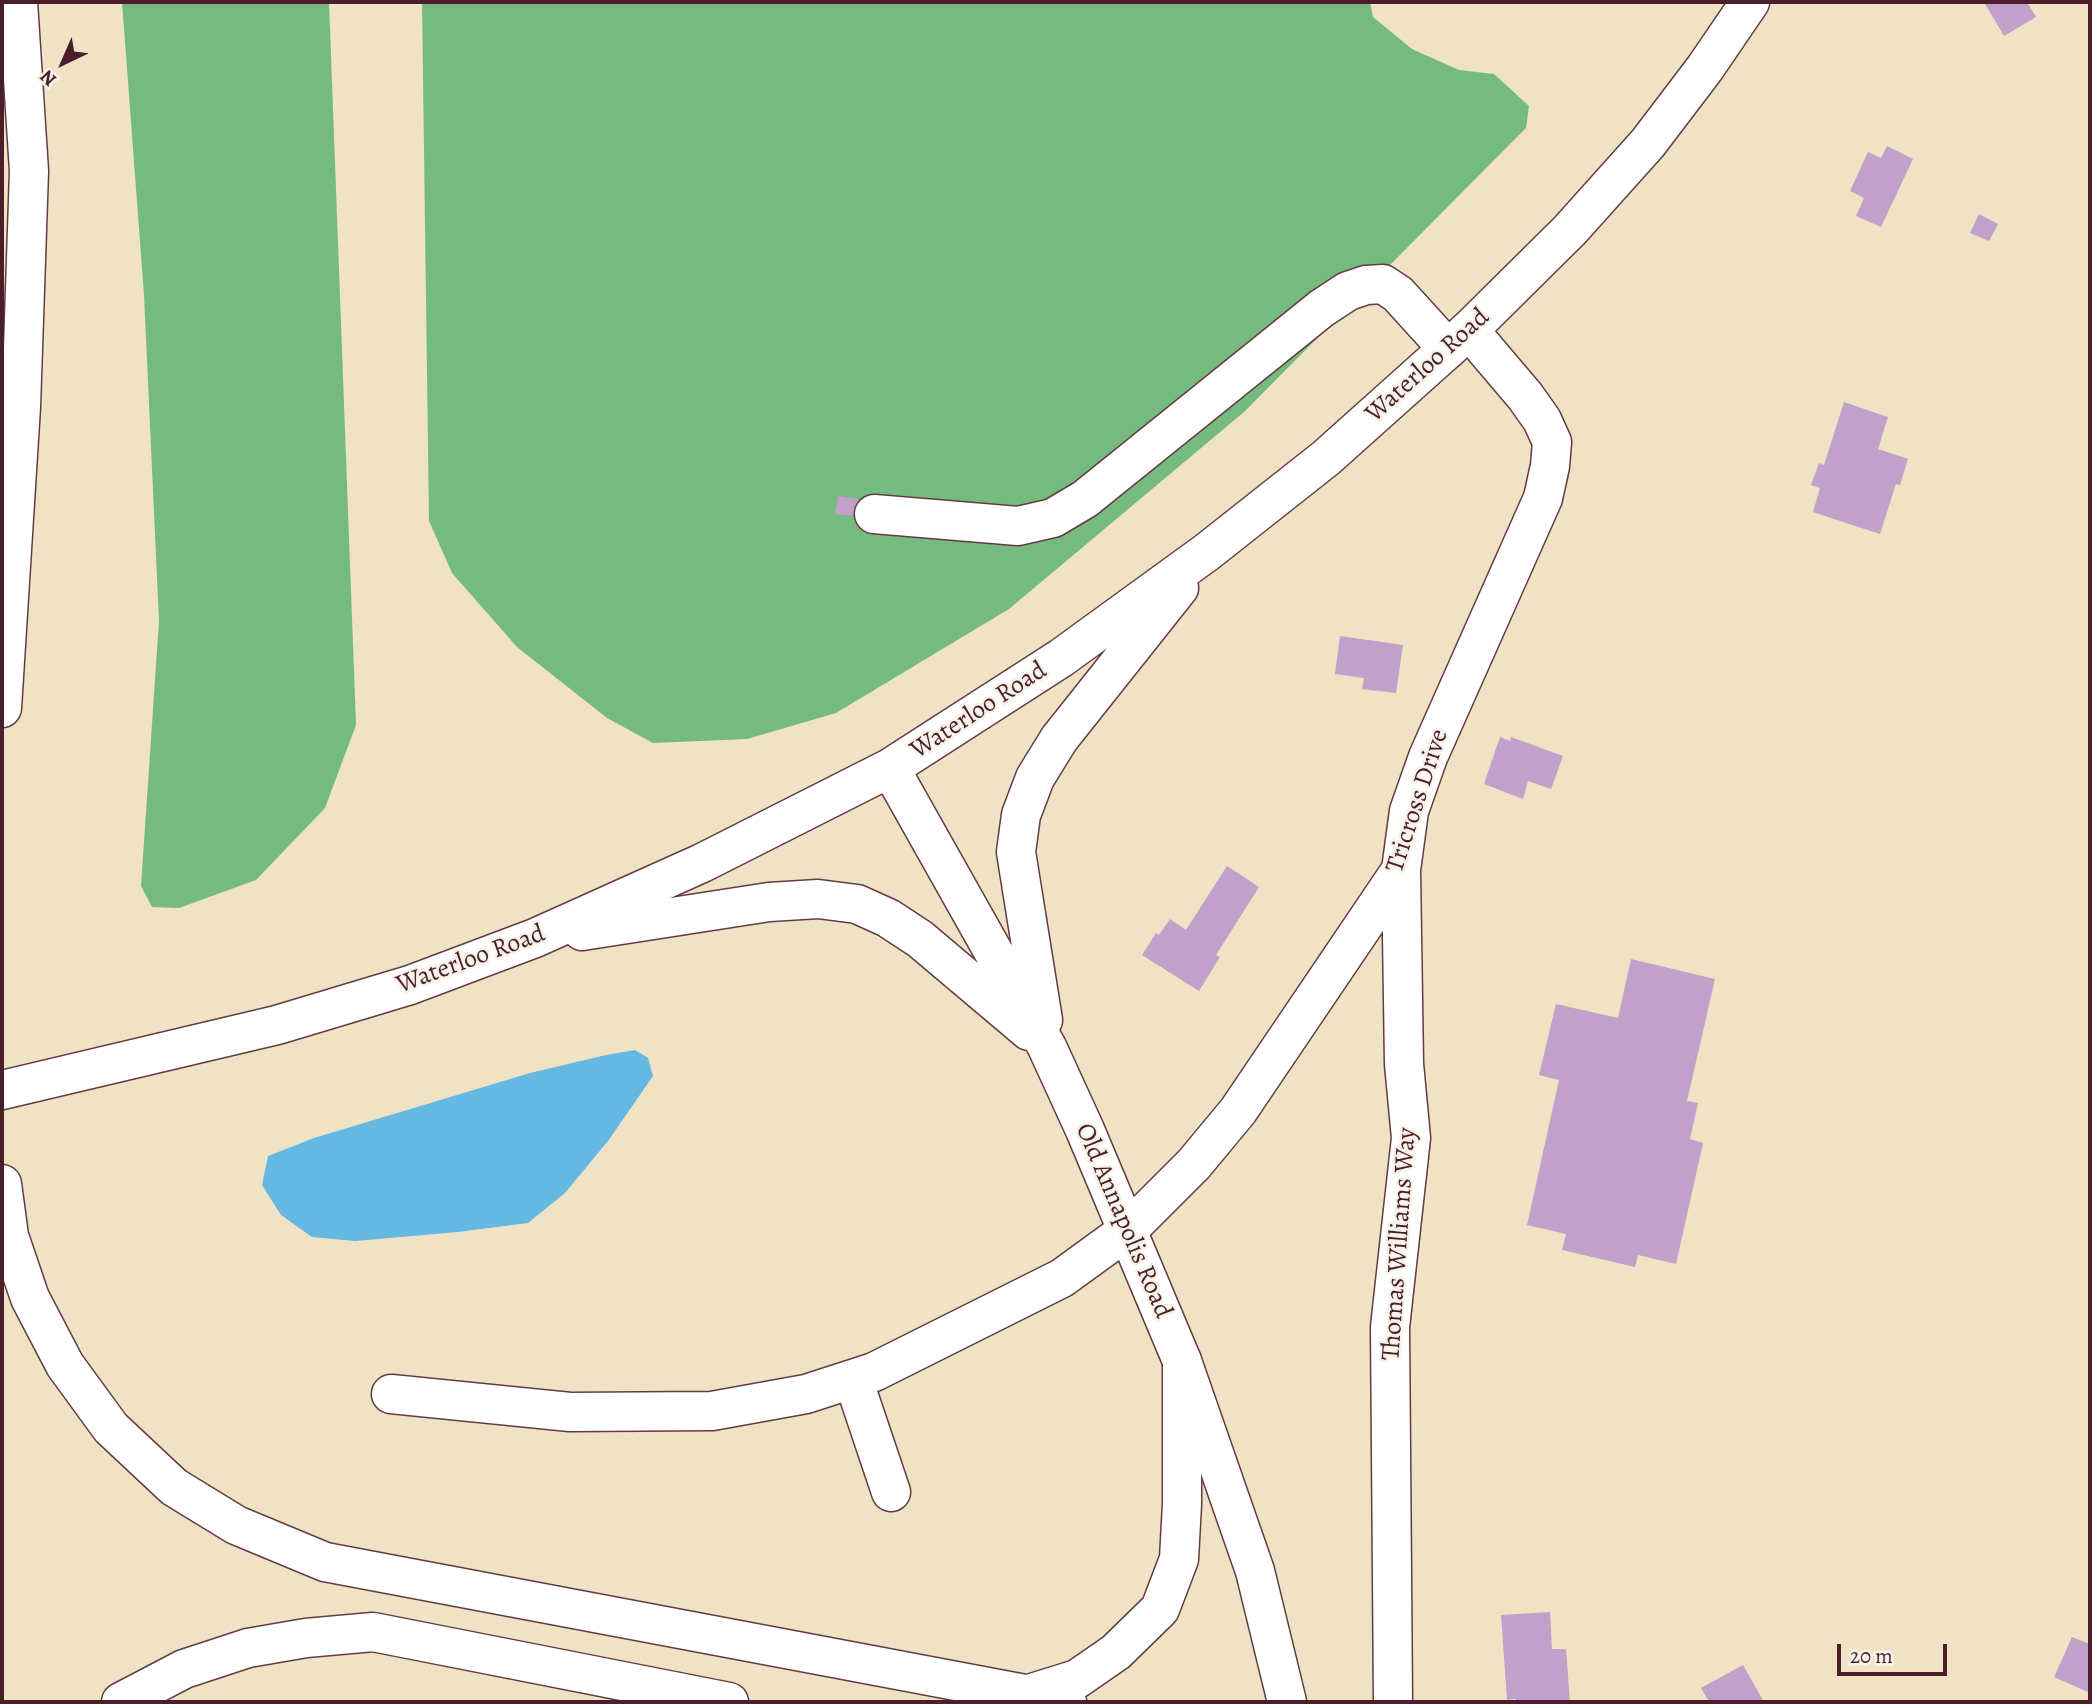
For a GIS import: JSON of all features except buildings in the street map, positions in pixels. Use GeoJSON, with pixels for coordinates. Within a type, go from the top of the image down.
{"type":"FeatureCollection","features":[{"type":"Feature","properties":{"kind":"main road"},"geometry":{"type":"LineString","coordinates":[[2,708],[21,407],[29,171],[18,2]]}},
{"type":"Feature","properties":{"kind":"main road","name":"Waterloo Road"},"geometry":{"type":"LineString","coordinates":[[2,1090],[277,1025],[410,985],[535,938],[702,863],[891,768],[1061,658],[1207,552],[1326,458],[1459,340],[1570,230],[1648,144],[1750,2]]}},
{"type":"Feature","properties":{"kind":"main road","name":"Tricross Drive"},"geometry":{"type":"LineString","coordinates":[[391,1394],[570,1412],[712,1411],[806,1394],[874,1372],[1062,1278],[1128,1230],[1194,1164],[1238,1111],[1401,870],[1409,811],[1428,757],[1543,498],[1552,442],[1542,420],[1525,396],[1459,340],[1383,284],[1348,290],[1322,308],[1085,499],[1053,518],[1018,526],[874,514]]}},
{"type":"Feature","properties":{"kind":"main road"},"geometry":{"type":"LineString","coordinates":[[1047,1047],[1016,852],[1021,815],[1035,778],[1059,739],[1207,552]]}},
{"type":"Feature","properties":{"kind":"main road","name":"Old Annapolis Road"},"geometry":{"type":"LineString","coordinates":[[891,768],[1047,1047],[1128,1230],[1182,1361],[1255,1571],[1287,1702]]}},
{"type":"Feature","properties":{"kind":"main road","name":"Thomas Williams Way"},"geometry":{"type":"LineString","coordinates":[[1393,1702],[1390,1327],[1411,1138],[1404,1064],[1401,870]]}},
{"type":"Feature","properties":{"kind":"main road"},"geometry":{"type":"LineString","coordinates":[[535,938],[769,902],[818,898],[857,904],[888,918],[920,939],[1047,1047]]}},
{"type":"Feature","properties":{"kind":"main road"},"geometry":{"type":"LineString","coordinates":[[2,1184],[9,1236],[30,1298],[65,1365],[111,1428],[174,1487],[236,1525],[325,1562],[1067,1702]]}},
{"type":"Feature","properties":{"kind":"main road"},"geometry":{"type":"LineString","coordinates":[[1027,1694],[1077,1679],[1116,1652],[1160,1609],[1179,1559],[1182,1504],[1182,1361]]}},
{"type":"Feature","properties":{"kind":"main road"},"geometry":{"type":"LineString","coordinates":[[853,1379],[891,1492]]}},
{"type":"Feature","properties":{"kind":"main road"},"geometry":{"type":"LineString","coordinates":[[121,1702],[184,1669],[247,1648],[306,1638],[373,1632],[729,1702]]}},
{"type":"Feature","properties":{"kind":"green space"},"geometry":{"type":"Polygon","coordinates":[[[122,2],[329,2],[356,725],[325,808],[256,880],[179,908],[152,907],[141,886],[159,621],[144,295],[122,2]]]}},
{"type":"Feature","properties":{"kind":"green space"},"geometry":{"type":"Polygon","coordinates":[[[422,2],[1370,2],[1373,17],[1412,49],[1459,70],[1494,74],[1529,106],[1526,128],[1244,412],[1009,609],[836,713],[747,739],[653,743],[607,718],[517,647],[452,573],[429,521],[422,2]]]}},
{"type":"Feature","properties":{"kind":"water"},"geometry":{"type":"Polygon","coordinates":[[[635,1050],[648,1058],[653,1076],[608,1141],[565,1193],[528,1223],[355,1241],[312,1237],[281,1215],[262,1185],[268,1156],[314,1138],[530,1073],[635,1050]]]}}]}
